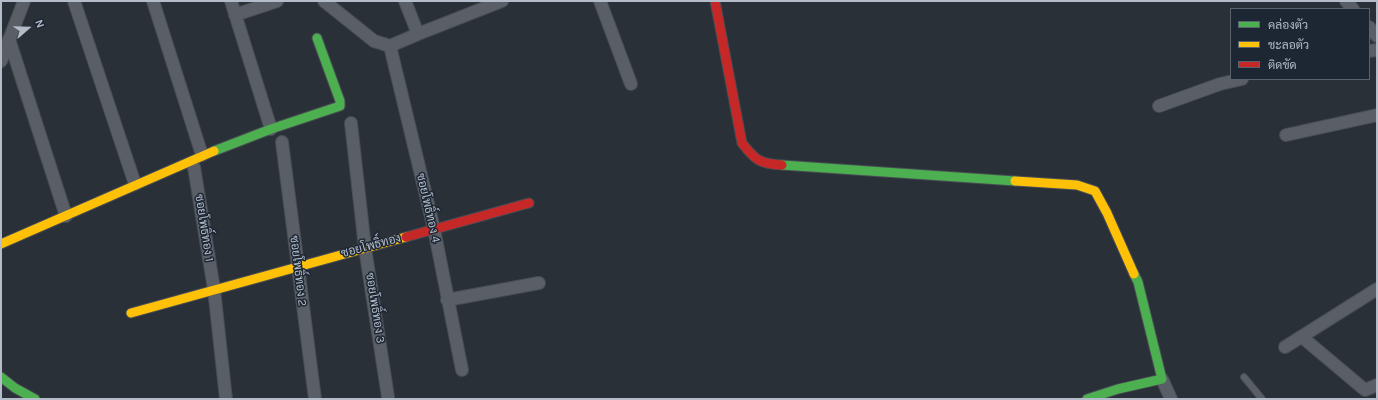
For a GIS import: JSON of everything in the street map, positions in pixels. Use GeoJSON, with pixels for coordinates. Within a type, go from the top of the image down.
{"type":"FeatureCollection","features":[{"type":"Feature","properties":{"kind":"street"},"geometry":{"type":"LineString","coordinates":[[1,61],[24,1]]}},
{"type":"Feature","properties":{"kind":"street"},"geometry":{"type":"LineString","coordinates":[[74,1],[135,184]]}},
{"type":"Feature","properties":{"kind":"street"},"geometry":{"type":"LineString","coordinates":[[153,1],[202,155]]}},
{"type":"Feature","properties":{"kind":"street"},"geometry":{"type":"LineString","coordinates":[[231,1],[271,129]]}},
{"type":"Feature","properties":{"kind":"street"},"geometry":{"type":"LineString","coordinates":[[235,15],[277,1]]}},
{"type":"Feature","properties":{"kind":"street"},"geometry":{"type":"LineString","coordinates":[[324,1],[374,41],[390,46],[483,4],[502,1]]}},
{"type":"Feature","properties":{"kind":"street"},"geometry":{"type":"LineString","coordinates":[[405,1],[418,34]]}},
{"type":"Feature","properties":{"kind":"street"},"geometry":{"type":"LineString","coordinates":[[600,1],[631,84]]}},
{"type":"Feature","properties":{"kind":"street"},"geometry":{"type":"LineString","coordinates":[[714,1],[742,143],[751,155],[766,164],[1077,184],[1095,191],[1107,213],[1138,282],[1162,379],[1171,399]]}},
{"type":"Feature","properties":{"kind":"street"},"geometry":{"type":"LineString","coordinates":[[1370,28],[1377,36]]}},
{"type":"Feature","properties":{"kind":"street"},"geometry":{"type":"LineString","coordinates":[[1,244],[202,155],[271,129],[340,106],[340,101],[317,38]]}},
{"type":"Feature","properties":{"kind":"street"},"geometry":{"type":"LineString","coordinates":[[9,39],[66,216]]}},
{"type":"Feature","properties":{"kind":"street","name":"ซอยโพธิ์ทอง 4"},"geometry":{"type":"LineString","coordinates":[[390,46],[434,229],[462,370]]}},
{"type":"Feature","properties":{"kind":"street"},"geometry":{"type":"LineString","coordinates":[[1159,106],[1220,84],[1238,80]]}},
{"type":"Feature","properties":{"kind":"street"},"geometry":{"type":"LineString","coordinates":[[1286,135],[1377,115]]}},
{"type":"Feature","properties":{"kind":"street","name":"ซอยโพธิ์ทอง 3"},"geometry":{"type":"LineString","coordinates":[[351,123],[365,248],[388,397]]}},
{"type":"Feature","properties":{"kind":"street","name":"ซอยโพธิ์ทอง 2"},"geometry":{"type":"LineString","coordinates":[[282,142],[315,399]]}},
{"type":"Feature","properties":{"kind":"street","name":"ซอยโพธิ์ทอง 1"},"geometry":{"type":"LineString","coordinates":[[194,167],[214,289]]}},
{"type":"Feature","properties":{"kind":"street","name":"ซอยโพธิ์ทอง"},"geometry":{"type":"LineString","coordinates":[[131,313],[529,203]]}},
{"type":"Feature","properties":{"kind":"street"},"geometry":{"type":"LineString","coordinates":[[447,300],[539,283]]}},
{"type":"Feature","properties":{"kind":"street"},"geometry":{"type":"LineString","coordinates":[[214,289],[226,399]]}},
{"type":"Feature","properties":{"kind":"street"},"geometry":{"type":"LineString","coordinates":[[1285,347],[1377,289]]}},
{"type":"Feature","properties":{"kind":"street"},"geometry":{"type":"LineString","coordinates":[[1302,337],[1366,390],[1377,385]]}},
{"type":"Feature","properties":{"kind":"street"},"geometry":{"type":"LineString","coordinates":[[1,378],[14,388],[35,399]]}},
{"type":"Feature","properties":{"kind":"street"},"geometry":{"type":"LineString","coordinates":[[1087,399],[1118,389],[1162,379]]}},
{"type":"Feature","properties":{"kind":"lane"},"geometry":{"type":"LineString","coordinates":[[1244,377],[1262,399]]}},
{"type":"Feature","properties":{"kind":"traffic: fast"},"geometry":{"type":"LineString","coordinates":[[214,151],[271,129],[340,106],[340,101],[317,38]]}},
{"type":"Feature","properties":{"kind":"traffic: fast"},"geometry":{"type":"LineString","coordinates":[[782,165],[1015,181]]}},
{"type":"Feature","properties":{"kind":"traffic: fast"},"geometry":{"type":"LineString","coordinates":[[1087,399],[1118,389],[1162,379],[1138,282],[1134,274]]}},
{"type":"Feature","properties":{"kind":"traffic: fast"},"geometry":{"type":"LineString","coordinates":[[1,377],[15,388],[35,399]]}},
{"type":"Feature","properties":{"kind":"traffic: slow"},"geometry":{"type":"LineString","coordinates":[[1,244],[214,151]]}},
{"type":"Feature","properties":{"kind":"traffic: slow"},"geometry":{"type":"LineString","coordinates":[[1015,181],[1077,185],[1095,191],[1107,213],[1134,274]]}},
{"type":"Feature","properties":{"kind":"traffic: slow"},"geometry":{"type":"LineString","coordinates":[[131,313],[406,237]]}},
{"type":"Feature","properties":{"kind":"traffic: jam"},"geometry":{"type":"LineString","coordinates":[[715,1],[742,143],[759,160],[768,164],[782,165]]}},
{"type":"Feature","properties":{"kind":"traffic: jam"},"geometry":{"type":"LineString","coordinates":[[406,237],[529,203]]}}]}
